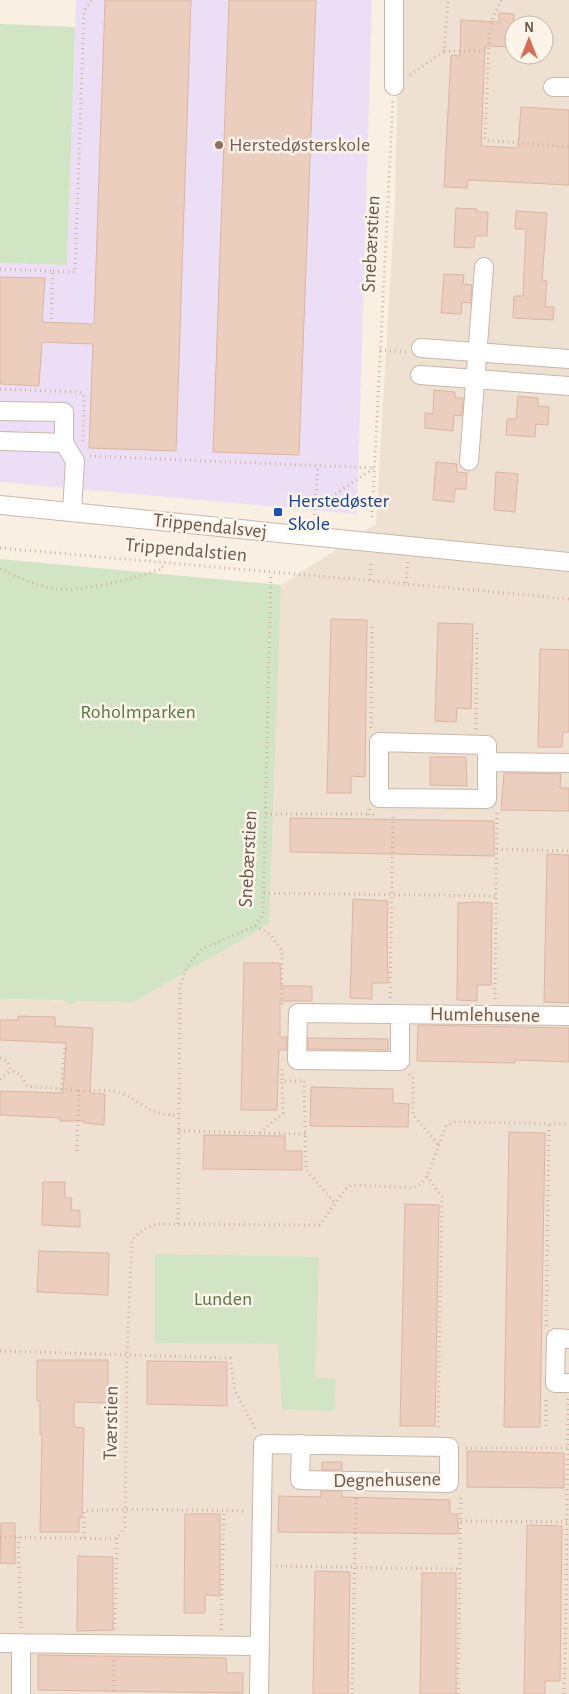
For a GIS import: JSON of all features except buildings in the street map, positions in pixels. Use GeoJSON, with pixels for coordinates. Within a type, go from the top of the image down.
{"type":"FeatureCollection","features":[{"type":"Feature","properties":{"kind":"street"},"geometry":{"type":"LineString","coordinates":[[394,0],[394,86]]}},
{"type":"Feature","properties":{"kind":"street"},"geometry":{"type":"LineString","coordinates":[[469,461],[484,267]]}},
{"type":"Feature","properties":{"kind":"street"},"geometry":{"type":"LineString","coordinates":[[421,348],[569,359]]}},
{"type":"Feature","properties":{"kind":"street"},"geometry":{"type":"LineString","coordinates":[[420,374],[569,386]]}},
{"type":"Feature","properties":{"kind":"street"},"geometry":{"type":"LineString","coordinates":[[0,410],[64,412],[64,443],[74,461],[72,512]]}},
{"type":"Feature","properties":{"kind":"street"},"geometry":{"type":"LineString","coordinates":[[0,441],[64,443]]}},
{"type":"Feature","properties":{"kind":"street","name":"Trippendalsvej"},"geometry":{"type":"LineString","coordinates":[[0,505],[569,562]]}},
{"type":"Feature","properties":{"kind":"street"},"geometry":{"type":"LineString","coordinates":[[378,742],[487,745],[487,800],[386,798],[378,742]]}},
{"type":"Feature","properties":{"kind":"street"},"geometry":{"type":"LineString","coordinates":[[488,762],[569,763]]}},
{"type":"Feature","properties":{"kind":"street","name":"Humlehusene"},"geometry":{"type":"LineString","coordinates":[[304,1060],[297,1060],[298,1013],[569,1016]]}},
{"type":"Feature","properties":{"kind":"street","name":"Humlehusene"},"geometry":{"type":"LineString","coordinates":[[395,1014],[400,1061]]}},
{"type":"Feature","properties":{"kind":"street"},"geometry":{"type":"LineString","coordinates":[[304,1060],[400,1061]]}},
{"type":"Feature","properties":{"kind":"street"},"geometry":{"type":"LineString","coordinates":[[563,1338],[555,1383],[569,1383]]}},
{"type":"Feature","properties":{"kind":"street"},"geometry":{"type":"LineString","coordinates":[[260,1694],[263,1444]]}},
{"type":"Feature","properties":{"kind":"street","name":"Degnehusene"},"geometry":{"type":"LineString","coordinates":[[263,1444],[301,1444],[443,1448],[449,1483],[300,1480],[301,1444]]}},
{"type":"Feature","properties":{"kind":"street"},"geometry":{"type":"LineString","coordinates":[[0,1642],[260,1646]]}},
{"type":"Feature","properties":{"kind":"street"},"geometry":{"type":"LineString","coordinates":[[21,1643],[21,1694]]}},
{"type":"Feature","properties":{"kind":"path"},"geometry":{"type":"LineString","coordinates":[[0,269],[75,272],[84,11],[92,0]]}},
{"type":"Feature","properties":{"kind":"path"},"geometry":{"type":"LineString","coordinates":[[444,51],[448,0]]}},
{"type":"Feature","properties":{"kind":"path"},"geometry":{"type":"LineString","coordinates":[[501,0],[493,18],[489,51],[485,140],[569,147]]}},
{"type":"Feature","properties":{"kind":"path"},"geometry":{"type":"LineString","coordinates":[[394,86],[444,51],[489,51]]}},
{"type":"Feature","properties":{"kind":"path","name":"Snebærstien"},"geometry":{"type":"LineString","coordinates":[[372,517],[394,86]]}},
{"type":"Feature","properties":{"kind":"path"},"geometry":{"type":"LineString","coordinates":[[51,319],[53,271]]}},
{"type":"Feature","properties":{"kind":"path"},"geometry":{"type":"LineString","coordinates":[[380,350],[411,352],[421,348]]}},
{"type":"Feature","properties":{"kind":"path"},"geometry":{"type":"LineString","coordinates":[[0,389],[82,393],[84,397],[83,443]]}},
{"type":"Feature","properties":{"kind":"path"},"geometry":{"type":"LineString","coordinates":[[87,456],[374,468]]}},
{"type":"Feature","properties":{"kind":"path"},"geometry":{"type":"LineString","coordinates":[[313,537],[318,466]]}},
{"type":"Feature","properties":{"kind":"path"},"geometry":{"type":"LineString","coordinates":[[315,508],[374,468]]}},
{"type":"Feature","properties":{"kind":"path","name":"Trippendalstien"},"geometry":{"type":"LineString","coordinates":[[0,548],[569,599]]}},
{"type":"Feature","properties":{"kind":"path"},"geometry":{"type":"LineString","coordinates":[[406,583],[409,555]]}},
{"type":"Feature","properties":{"kind":"path"},"geometry":{"type":"LineString","coordinates":[[370,580],[371,561]]}},
{"type":"Feature","properties":{"kind":"path"},"geometry":{"type":"LineString","coordinates":[[0,569],[46,586],[63,588],[89,587],[140,576],[162,569],[163,563]]}},
{"type":"Feature","properties":{"kind":"path","name":"Snebærstien"},"geometry":{"type":"LineString","coordinates":[[178,1224],[180,986],[187,967],[202,949],[255,926],[263,914],[272,573]]}},
{"type":"Feature","properties":{"kind":"path"},"geometry":{"type":"LineString","coordinates":[[372,624],[370,726],[378,742]]}},
{"type":"Feature","properties":{"kind":"path"},"geometry":{"type":"LineString","coordinates":[[476,745],[478,630]]}},
{"type":"Feature","properties":{"kind":"path"},"geometry":{"type":"LineString","coordinates":[[266,814],[369,815],[386,798]]}},
{"type":"Feature","properties":{"kind":"path"},"geometry":{"type":"LineString","coordinates":[[386,798],[395,1014]]}},
{"type":"Feature","properties":{"kind":"path"},"geometry":{"type":"LineString","coordinates":[[487,800],[497,810],[495,1015]]}},
{"type":"Feature","properties":{"kind":"path"},"geometry":{"type":"LineString","coordinates":[[497,849],[569,851]]}},
{"type":"Feature","properties":{"kind":"path"},"geometry":{"type":"LineString","coordinates":[[264,893],[496,896]]}},
{"type":"Feature","properties":{"kind":"path"},"geometry":{"type":"LineString","coordinates":[[61,1089],[63,1063],[65,1060],[64,1048]]}},
{"type":"Feature","properties":{"kind":"path"},"geometry":{"type":"LineString","coordinates":[[0,1058],[7,1061],[11,1070],[21,1075],[28,1086],[124,1094],[159,1114],[179,1115]]}},
{"type":"Feature","properties":{"kind":"path"},"geometry":{"type":"LineString","coordinates":[[304,1060],[306,1170],[335,1203]]}},
{"type":"Feature","properties":{"kind":"path"},"geometry":{"type":"LineString","coordinates":[[400,1061],[412,1078],[413,1115],[439,1145]]}},
{"type":"Feature","properties":{"kind":"path"},"geometry":{"type":"LineString","coordinates":[[0,1079],[11,1070]]}},
{"type":"Feature","properties":{"kind":"path"},"geometry":{"type":"LineString","coordinates":[[260,1133],[283,1113],[282,1081]]}},
{"type":"Feature","properties":{"kind":"path"},"geometry":{"type":"LineString","coordinates":[[77,1151],[79,1091]]}},
{"type":"Feature","properties":{"kind":"path"},"geometry":{"type":"LineString","coordinates":[[178,1224],[319,1225],[346,1189],[352,1185],[413,1188],[421,1184],[427,1176],[446,1126],[455,1122],[569,1124]]}},
{"type":"Feature","properties":{"kind":"path"},"geometry":{"type":"LineString","coordinates":[[549,1124],[546,1331],[563,1338]]}},
{"type":"Feature","properties":{"kind":"path"},"geometry":{"type":"LineString","coordinates":[[179,1131],[305,1134]]}},
{"type":"Feature","properties":{"kind":"path"},"geometry":{"type":"LineString","coordinates":[[427,1176],[442,1197],[443,1448],[568,1448]]}},
{"type":"Feature","properties":{"kind":"path","name":"Tværstien"},"geometry":{"type":"LineString","coordinates":[[114,1694],[117,1537],[125,1527],[127,1354],[132,1240],[144,1229],[156,1224],[178,1224]]}},
{"type":"Feature","properties":{"kind":"path"},"geometry":{"type":"LineString","coordinates":[[0,1352],[230,1358],[236,1391],[263,1444]]}},
{"type":"Feature","properties":{"kind":"path"},"geometry":{"type":"LineString","coordinates":[[564,1694],[568,1610],[569,1383]]}},
{"type":"Feature","properties":{"kind":"path"},"geometry":{"type":"LineString","coordinates":[[352,1694],[356,1481]]}},
{"type":"Feature","properties":{"kind":"path"},"geometry":{"type":"LineString","coordinates":[[449,1483],[461,1495],[458,1694]]}},
{"type":"Feature","properties":{"kind":"path"},"geometry":{"type":"LineString","coordinates":[[84,1538],[84,1511],[125,1509],[262,1512]]}},
{"type":"Feature","properties":{"kind":"path"},"geometry":{"type":"LineString","coordinates":[[220,1645],[224,1511]]}},
{"type":"Feature","properties":{"kind":"path"},"geometry":{"type":"LineString","coordinates":[[461,1520],[567,1522]]}},
{"type":"Feature","properties":{"kind":"path"},"geometry":{"type":"LineString","coordinates":[[0,1537],[114,1539],[117,1537]]}},
{"type":"Feature","properties":{"kind":"path"},"geometry":{"type":"LineString","coordinates":[[18,1537],[21,1643]]}},
{"type":"Feature","properties":{"kind":"path"},"geometry":{"type":"LineString","coordinates":[[261,1566],[460,1569]]}},
{"type":"Feature","properties":{"kind":"shaded area","name":"Herstedøsterskole"},"geometry":{"type":"Polygon","coordinates":[[[76,0],[372,0],[357,514],[0,482],[0,263],[67,265],[76,0]]]}},
{"type":"Feature","properties":{"kind":"shaded area"},"geometry":{"type":"Polygon","coordinates":[[[399,0],[569,0],[569,1694],[0,1694],[0,999],[134,1002],[268,924],[281,585],[376,524],[395,200],[399,0]]]}},
{"type":"Feature","properties":{"kind":"green space"},"geometry":{"type":"Polygon","coordinates":[[[0,24],[75,27],[67,265],[0,263],[0,24]]]}},
{"type":"Feature","properties":{"kind":"green space","name":"Roholmparken"},"geometry":{"type":"Polygon","coordinates":[[[0,559],[281,585],[269,924],[134,1002],[75,1001],[70,1004],[63,1000],[0,999],[0,559]]]}},
{"type":"Feature","properties":{"kind":"green space","name":"Lunden"},"geometry":{"type":"Polygon","coordinates":[[[155,1254],[319,1257],[315,1377],[336,1379],[334,1411],[282,1409],[278,1344],[155,1343],[155,1254]]]}},
{"type":"Feature","properties":{"kind":"place","name":"Herstedøsterskole"},"geometry":{"type":"Point","coordinates":[219,145]}},
{"type":"Feature","properties":{"kind":"place","name":"Herstedøster Skole"},"geometry":{"type":"Point","coordinates":[278,512]}}]}
